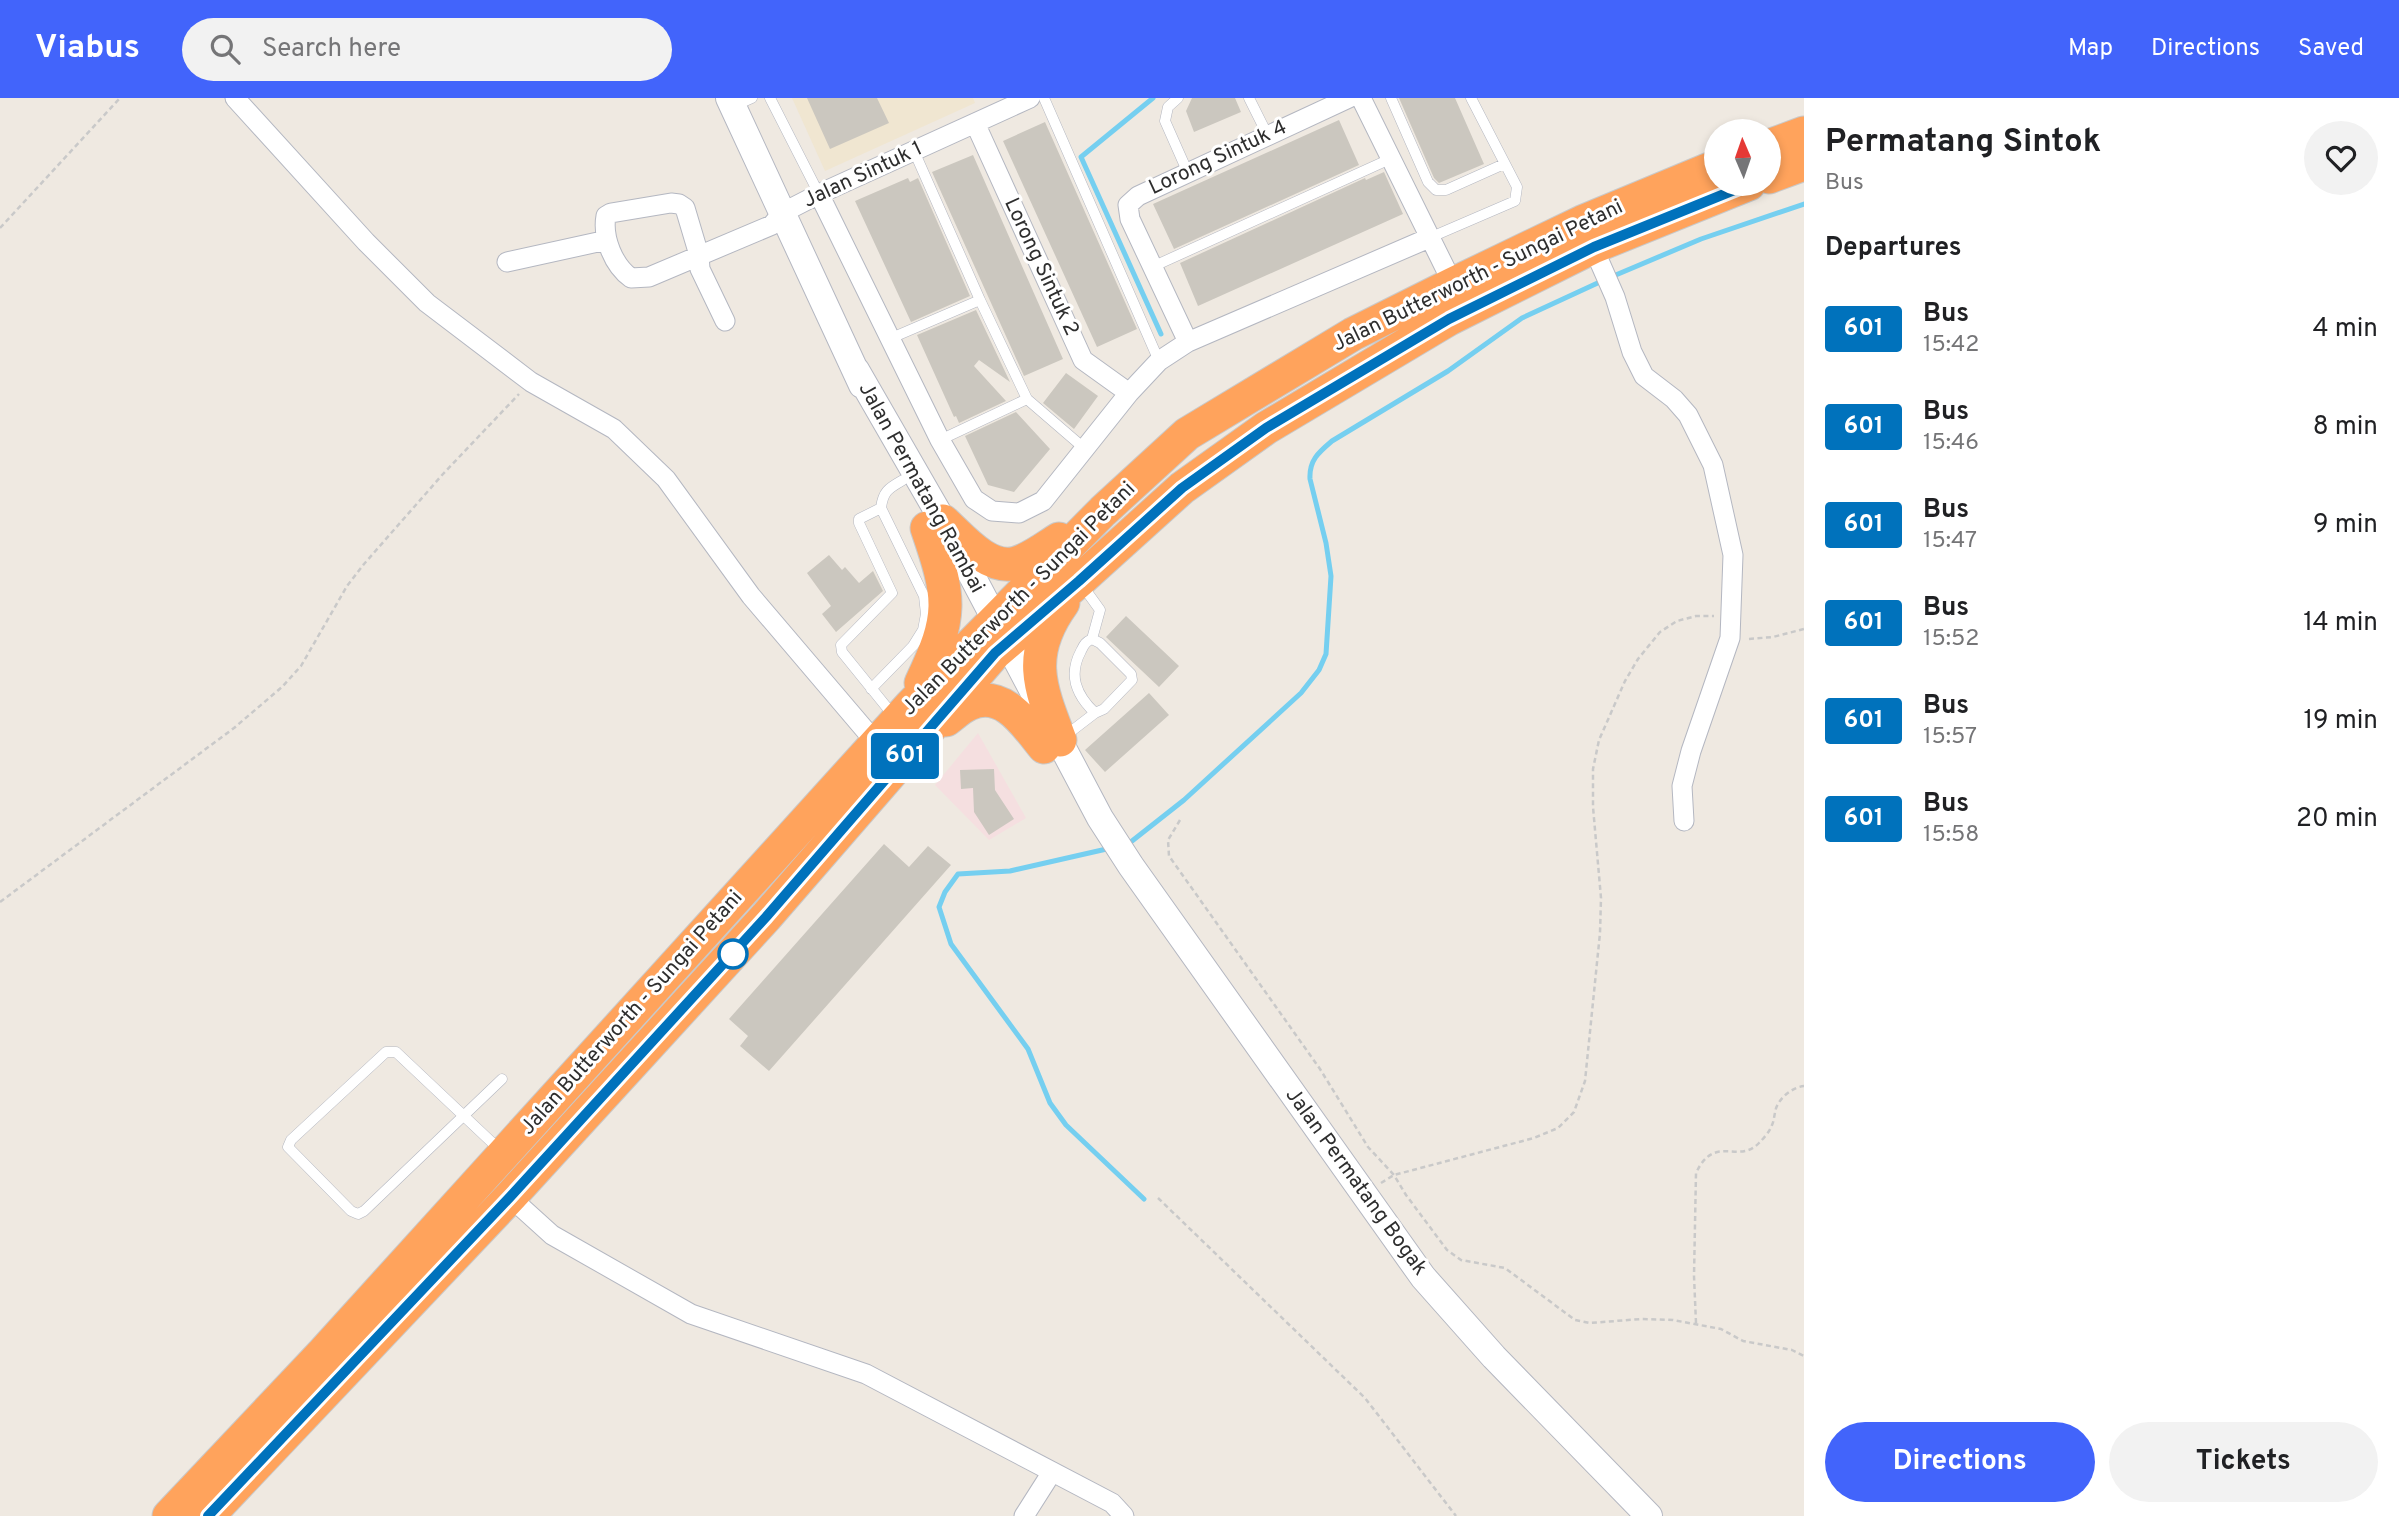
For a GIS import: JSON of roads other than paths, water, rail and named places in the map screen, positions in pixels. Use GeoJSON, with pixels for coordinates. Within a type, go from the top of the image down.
{"type":"FeatureCollection","features":[{"type":"Feature","properties":{"kind":"highway"},"geometry":{"type":"LineString","coordinates":[[1782,141],[1804,133]]}},
{"type":"Feature","properties":{"kind":"highway"},"geometry":{"type":"LineString","coordinates":[[1782,172],[1804,164]]}},
{"type":"Feature","properties":{"kind":"highway","name":"Jalan Butterworth - Sungai Petani"},"geometry":{"type":"LineString","coordinates":[[169,1516],[323,1353],[496,1146],[901,728],[995,637],[1103,511],[1187,434],[1353,334],[1582,222],[1704,171]]}},
{"type":"Feature","properties":{"kind":"highway","name":"Jalan Butterworth - Sungai Petani"},"geometry":{"type":"LineString","coordinates":[[995,637],[1079,581],[1182,488],[1266,428],[1449,319],[1597,255],[1723,196]]}},
{"type":"Feature","properties":{"kind":"highway"},"geometry":{"type":"LineString","coordinates":[[935,525],[980,555],[997,562],[1014,564],[1034,555],[1103,511]]}},
{"type":"Feature","properties":{"kind":"highway"},"geometry":{"type":"LineString","coordinates":[[901,728],[936,652],[945,623],[946,596],[935,525]]}},
{"type":"Feature","properties":{"kind":"highway"},"geometry":{"type":"LineString","coordinates":[[1052,743],[1038,670],[1043,642],[1051,620],[1079,581]]}},
{"type":"Feature","properties":{"kind":"highway"},"geometry":{"type":"LineString","coordinates":[[901,728],[970,703],[1000,702],[1014,710],[1052,743]]}},
{"type":"Feature","properties":{"kind":"highway","name":"Jalan Butterworth - Sungai Petani"},"geometry":{"type":"LineString","coordinates":[[208,1516],[517,1204],[766,917],[901,728]]}},
{"type":"Feature","properties":{"kind":"street"},"geometry":{"type":"LineString","coordinates":[[234,98],[366,242],[427,303],[531,382],[614,429],[666,479],[751,596],[901,728]]}},
{"type":"Feature","properties":{"kind":"street","name":"Jalan Sintuk 1"},"geometry":{"type":"LineString","coordinates":[[607,240],[617,265],[631,278],[649,277],[772,225],[782,213],[819,194],[1030,98]]}},
{"type":"Feature","properties":{"kind":"street","name":"Lorong Sintuk 4"},"geometry":{"type":"LineString","coordinates":[[1152,267],[1130,219],[1128,205],[1138,195],[1349,98]]}},
{"type":"Feature","properties":{"kind":"street"},"geometry":{"type":"LineString","coordinates":[[1361,98],[1452,284]]}},
{"type":"Feature","properties":{"kind":"street","name":"Jalan Permatang Rambai"},"geometry":{"type":"LineString","coordinates":[[738,101],[782,213],[856,370],[995,637]]}},
{"type":"Feature","properties":{"kind":"street","name":"Lorong Sintuk 2"},"geometry":{"type":"LineString","coordinates":[[975,123],[1083,359],[1129,393]]}},
{"type":"Feature","properties":{"kind":"street"},"geometry":{"type":"LineString","coordinates":[[819,194],[940,440],[974,499],[992,511],[1019,513],[1043,501],[1129,393],[1159,361],[1188,342],[1429,238]]}},
{"type":"Feature","properties":{"kind":"street"},"geometry":{"type":"LineString","coordinates":[[507,262],[607,240],[606,216],[611,213],[679,204],[685,208],[699,255],[700,269],[725,321]]}},
{"type":"Feature","properties":{"kind":"street"},"geometry":{"type":"LineString","coordinates":[[1597,255],[1632,352],[1644,376],[1674,398],[1688,415],[1713,465],[1734,555],[1730,638],[1691,751],[1682,786],[1685,821]]}},
{"type":"Feature","properties":{"kind":"street"},"geometry":{"type":"LineString","coordinates":[[1152,267],[1188,342]]}},
{"type":"Feature","properties":{"kind":"street","name":"Jalan Permatang Rambai"},"geometry":{"type":"LineString","coordinates":[[856,370],[903,480],[935,525]]}},
{"type":"Feature","properties":{"kind":"street","name":"Jalan Permatang Bogak"},"geometry":{"type":"LineString","coordinates":[[995,637],[1052,743],[1124,856],[1423,1277],[1485,1347],[1650,1516]]}},
{"type":"Feature","properties":{"kind":"street"},"geometry":{"type":"LineString","coordinates":[[517,1204],[552,1235],[691,1314],[866,1374],[1112,1503],[1124,1516]]}},
{"type":"Feature","properties":{"kind":"street"},"geometry":{"type":"LineString","coordinates":[[1024,1516],[1052,1472]]}},
{"type":"Feature","properties":{"kind":"lane"},"geometry":{"type":"LineString","coordinates":[[769,98],[819,194]]}},
{"type":"Feature","properties":{"kind":"lane"},"geometry":{"type":"LineString","coordinates":[[1044,98],[1159,361]]}},
{"type":"Feature","properties":{"kind":"lane"},"geometry":{"type":"LineString","coordinates":[[1178,98],[1168,107],[1165,121],[1188,173]]}},
{"type":"Feature","properties":{"kind":"lane"},"geometry":{"type":"LineString","coordinates":[[1249,98],[1268,136]]}},
{"type":"Feature","properties":{"kind":"lane"},"geometry":{"type":"LineString","coordinates":[[1391,98],[1428,182],[1436,190],[1446,190],[1504,164]]}},
{"type":"Feature","properties":{"kind":"lane"},"geometry":{"type":"LineString","coordinates":[[1429,238],[1515,201],[1517,187],[1471,98]]}},
{"type":"Feature","properties":{"kind":"lane"},"geometry":{"type":"LineString","coordinates":[[914,151],[1027,399],[1086,449]]}},
{"type":"Feature","properties":{"kind":"lane"},"geometry":{"type":"LineString","coordinates":[[1152,267],[1390,159]]}},
{"type":"Feature","properties":{"kind":"lane"},"geometry":{"type":"LineString","coordinates":[[889,339],[980,300]]}},
{"type":"Feature","properties":{"kind":"lane"},"geometry":{"type":"LineString","coordinates":[[940,440],[1027,399]]}},
{"type":"Feature","properties":{"kind":"lane"},"geometry":{"type":"LineString","coordinates":[[871,689],[913,646],[923,631],[926,614],[924,596],[881,509],[882,495],[888,488],[903,480]]}},
{"type":"Feature","properties":{"kind":"lane"},"geometry":{"type":"LineString","coordinates":[[881,509],[863,516],[859,523],[892,593],[841,645],[842,652],[901,728]]}},
{"type":"Feature","properties":{"kind":"lane"},"geometry":{"type":"LineString","coordinates":[[1079,581],[1100,610],[1092,639]]}},
{"type":"Feature","properties":{"kind":"lane"},"geometry":{"type":"LineString","coordinates":[[1052,743],[1104,709],[1132,680],[1131,674],[1100,643],[1092,639],[1086,641],[1073,664],[1073,672],[1079,690],[1095,713]]}},
{"type":"Feature","properties":{"kind":"lane"},"geometry":{"type":"LineString","coordinates":[[496,1146],[467,1120],[396,1052],[392,1051],[386,1052],[338,1096],[291,1140],[288,1147],[351,1211],[358,1214],[467,1120],[502,1079]]}},
{"type":"Feature","properties":{"kind":"waterway"},"geometry":{"type":"LineString","coordinates":[[1153,98],[1081,157],[1161,334]]}},
{"type":"Feature","properties":{"kind":"waterway"},"geometry":{"type":"LineString","coordinates":[[1611,277],[1701,239],[1804,204]]}},
{"type":"Feature","properties":{"kind":"waterway"},"geometry":{"type":"LineString","coordinates":[[1127,843],[1184,800],[1301,693],[1319,670],[1326,654],[1331,576],[1310,479],[1311,467],[1319,453],[1332,441],[1448,371],[1522,318],[1602,281]]}},
{"type":"Feature","properties":{"kind":"waterway"},"geometry":{"type":"LineString","coordinates":[[1111,848],[1010,871],[958,874],[945,892],[939,907],[951,944],[1028,1049],[1050,1103],[1066,1125],[1144,1199]]}}]}
